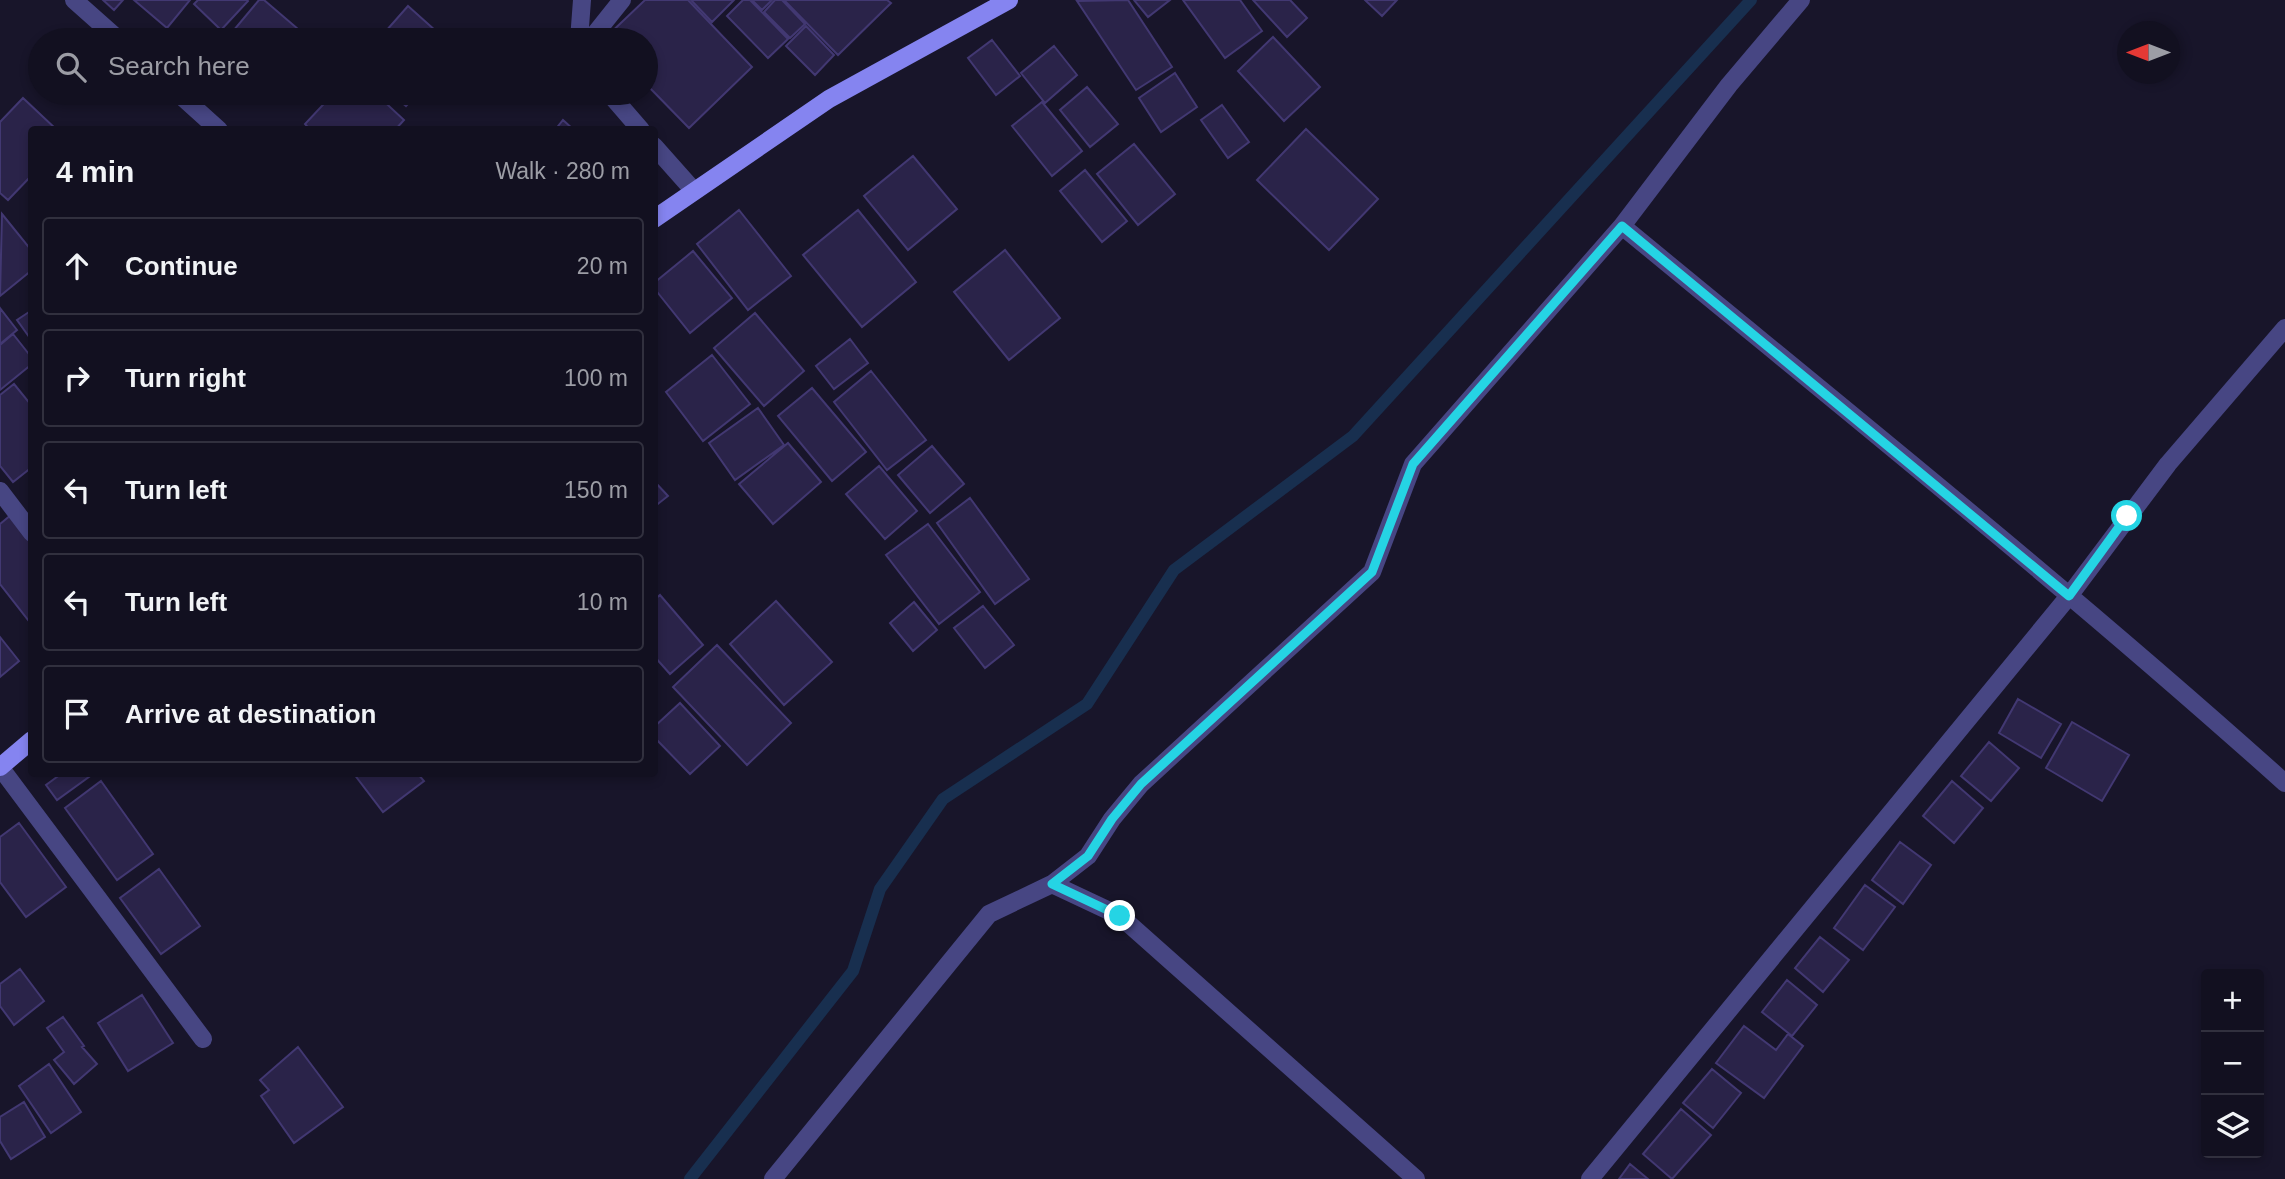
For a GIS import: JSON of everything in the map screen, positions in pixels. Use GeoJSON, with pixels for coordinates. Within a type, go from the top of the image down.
{"type":"FeatureCollection","features":[{"type":"Feature","properties":{"kind":"street"},"geometry":{"type":"LineString","coordinates":[[75,0],[106,28]]}},
{"type":"Feature","properties":{"kind":"street"},"geometry":{"type":"LineString","coordinates":[[580,28],[582,0]]}},
{"type":"Feature","properties":{"kind":"street"},"geometry":{"type":"LineString","coordinates":[[600,28],[622,0]]}},
{"type":"Feature","properties":{"kind":"street"},"geometry":{"type":"LineString","coordinates":[[658,216],[829,99],[1009,0]]}},
{"type":"Feature","properties":{"kind":"street"},"geometry":{"type":"LineString","coordinates":[[773,1179],[989,914],[1052,884],[1088,856],[1112,819],[1141,784],[1372,572],[1413,464],[1622,226],[1729,85],[1801,0]]}},
{"type":"Feature","properties":{"kind":"street"},"geometry":{"type":"LineString","coordinates":[[191,105],[215,126]]}},
{"type":"Feature","properties":{"kind":"street"},"geometry":{"type":"LineString","coordinates":[[619,105],[638,126]]}},
{"type":"Feature","properties":{"kind":"street"},"geometry":{"type":"LineString","coordinates":[[658,150],[694,191]]}},
{"type":"Feature","properties":{"kind":"street"},"geometry":{"type":"LineString","coordinates":[[1622,226],[2069,596],[2201,707],[2285,783]]}},
{"type":"Feature","properties":{"kind":"street"},"geometry":{"type":"LineString","coordinates":[[1590,1179],[2069,596],[2168,464],[2285,328]]}},
{"type":"Feature","properties":{"kind":"street"},"geometry":{"type":"LineString","coordinates":[[0,491],[28,528]]}},
{"type":"Feature","properties":{"kind":"street"},"geometry":{"type":"LineString","coordinates":[[28,743],[0,767],[203,1039]]}},
{"type":"Feature","properties":{"kind":"street"},"geometry":{"type":"LineString","coordinates":[[1052,884],[1120,916],[1416,1179]]}},
{"type":"Feature","properties":{"kind":"building"},"geometry":{"type":"Polygon","coordinates":[[[103,0],[123,0],[114,10],[103,0]]]}},
{"type":"Feature","properties":{"kind":"building"},"geometry":{"type":"Polygon","coordinates":[[[134,0],[190,0],[167,28],[134,0]]]}},
{"type":"Feature","properties":{"kind":"building"},"geometry":{"type":"Polygon","coordinates":[[[198,0],[248,1],[223,28],[219,28],[194,4],[198,0]]]}},
{"type":"Feature","properties":{"kind":"building"},"geometry":{"type":"Polygon","coordinates":[[[259,0],[264,0],[297,28],[236,28],[259,0]]]}},
{"type":"Feature","properties":{"kind":"building"},"geometry":{"type":"Polygon","coordinates":[[[645,0],[688,0],[752,67],[689,128],[658,96],[658,28],[616,28],[645,0]]]}},
{"type":"Feature","properties":{"kind":"building"},"geometry":{"type":"Polygon","coordinates":[[[691,0],[734,0],[712,22],[691,0]]]}},
{"type":"Feature","properties":{"kind":"building"},"geometry":{"type":"Polygon","coordinates":[[[743,0],[750,0],[788,39],[768,58],[727,16],[743,0]]]}},
{"type":"Feature","properties":{"kind":"building"},"geometry":{"type":"Polygon","coordinates":[[[752,0],[772,0],[762,10],[752,0]]]}},
{"type":"Feature","properties":{"kind":"building"},"geometry":{"type":"Polygon","coordinates":[[[775,0],[782,0],[805,24],[790,38],[764,12],[775,0]]]}},
{"type":"Feature","properties":{"kind":"building"},"geometry":{"type":"Polygon","coordinates":[[[784,0],[887,0],[891,3],[838,55],[784,0]]]}},
{"type":"Feature","properties":{"kind":"building"},"geometry":{"type":"Polygon","coordinates":[[[1128,0],[1172,67],[1136,90],[1077,1],[1128,0]]]}},
{"type":"Feature","properties":{"kind":"building"},"geometry":{"type":"Polygon","coordinates":[[[1134,0],[1170,0],[1148,17],[1134,0]]]}},
{"type":"Feature","properties":{"kind":"building"},"geometry":{"type":"Polygon","coordinates":[[[1183,0],[1240,0],[1262,31],[1225,58],[1183,0]]]}},
{"type":"Feature","properties":{"kind":"building"},"geometry":{"type":"Polygon","coordinates":[[[1253,0],[1290,0],[1307,18],[1287,37],[1253,0]]]}},
{"type":"Feature","properties":{"kind":"building"},"geometry":{"type":"Polygon","coordinates":[[[1365,0],[1397,0],[1382,16],[1365,0]]]}},
{"type":"Feature","properties":{"kind":"building"},"geometry":{"type":"Polygon","coordinates":[[[408,6],[433,28],[389,28],[408,6]]]}},
{"type":"Feature","properties":{"kind":"building"},"geometry":{"type":"Polygon","coordinates":[[[806,26],[834,55],[815,75],[786,46],[806,26]]]}},
{"type":"Feature","properties":{"kind":"building"},"geometry":{"type":"Polygon","coordinates":[[[1273,37],[1320,87],[1284,121],[1238,71],[1273,37]]]}},
{"type":"Feature","properties":{"kind":"building"},"geometry":{"type":"Polygon","coordinates":[[[992,40],[1020,76],[996,95],[968,58],[992,40]]]}},
{"type":"Feature","properties":{"kind":"building"},"geometry":{"type":"Polygon","coordinates":[[[1054,46],[1077,75],[1045,103],[1021,73],[1054,46]]]}},
{"type":"Feature","properties":{"kind":"building"},"geometry":{"type":"Polygon","coordinates":[[[1175,73],[1197,107],[1161,132],[1139,98],[1175,73]]]}},
{"type":"Feature","properties":{"kind":"building"},"geometry":{"type":"Polygon","coordinates":[[[1087,87],[1118,124],[1090,147],[1060,110],[1087,87]]]}},
{"type":"Feature","properties":{"kind":"building"},"geometry":{"type":"Polygon","coordinates":[[[23,98],[53,126],[28,126],[28,179],[8,200],[0,193],[0,122],[23,98]]]}},
{"type":"Feature","properties":{"kind":"building"},"geometry":{"type":"Polygon","coordinates":[[[1042,102],[1082,151],[1052,176],[1012,126],[1042,102]]]}},
{"type":"Feature","properties":{"kind":"building"},"geometry":{"type":"Polygon","coordinates":[[[323,105],[388,105],[404,120],[399,126],[305,124],[323,105]]]}},
{"type":"Feature","properties":{"kind":"building"},"geometry":{"type":"Polygon","coordinates":[[[1222,105],[1249,142],[1228,158],[1201,120],[1222,105]]]}},
{"type":"Feature","properties":{"kind":"building"},"geometry":{"type":"Polygon","coordinates":[[[563,120],[570,126],[558,126],[563,120]]]}},
{"type":"Feature","properties":{"kind":"building"},"geometry":{"type":"Polygon","coordinates":[[[1306,129],[1378,199],[1329,250],[1257,180],[1306,129]]]}},
{"type":"Feature","properties":{"kind":"building"},"geometry":{"type":"Polygon","coordinates":[[[1134,144],[1175,194],[1138,225],[1097,174],[1134,144]]]}},
{"type":"Feature","properties":{"kind":"building"},"geometry":{"type":"Polygon","coordinates":[[[913,156],[957,209],[908,250],[864,196],[913,156]]]}},
{"type":"Feature","properties":{"kind":"building"},"geometry":{"type":"Polygon","coordinates":[[[1085,170],[1127,221],[1102,242],[1060,191],[1085,170]]]}},
{"type":"Feature","properties":{"kind":"building"},"geometry":{"type":"Polygon","coordinates":[[[739,210],[791,276],[748,310],[697,244],[739,210]]]}},
{"type":"Feature","properties":{"kind":"building"},"geometry":{"type":"Polygon","coordinates":[[[858,210],[916,282],[862,327],[803,255],[858,210]]]}},
{"type":"Feature","properties":{"kind":"building"},"geometry":{"type":"Polygon","coordinates":[[[2,214],[28,246],[28,273],[0,296],[2,214]]]}},
{"type":"Feature","properties":{"kind":"building"},"geometry":{"type":"Polygon","coordinates":[[[1005,250],[1060,318],[1009,360],[954,292],[1005,250]]]}},
{"type":"Feature","properties":{"kind":"building"},"geometry":{"type":"Polygon","coordinates":[[[693,251],[732,298],[690,333],[658,293],[658,280],[693,251]]]}},
{"type":"Feature","properties":{"kind":"building"},"geometry":{"type":"Polygon","coordinates":[[[0,308],[17,330],[0,344],[0,308]]]}},
{"type":"Feature","properties":{"kind":"building"},"geometry":{"type":"Polygon","coordinates":[[[28,313],[28,335],[17,320],[28,313]]]}},
{"type":"Feature","properties":{"kind":"building"},"geometry":{"type":"Polygon","coordinates":[[[755,313],[804,371],[764,406],[714,348],[755,313]]]}},
{"type":"Feature","properties":{"kind":"building"},"geometry":{"type":"Polygon","coordinates":[[[13,334],[28,353],[28,367],[0,390],[0,345],[13,334]]]}},
{"type":"Feature","properties":{"kind":"building"},"geometry":{"type":"Polygon","coordinates":[[[850,339],[868,363],[834,389],[816,366],[850,339]]]}},
{"type":"Feature","properties":{"kind":"building"},"geometry":{"type":"Polygon","coordinates":[[[712,355],[750,404],[703,441],[666,392],[712,355]]]}},
{"type":"Feature","properties":{"kind":"building"},"geometry":{"type":"Polygon","coordinates":[[[871,371],[926,440],[887,470],[834,402],[871,371]]]}},
{"type":"Feature","properties":{"kind":"building"},"geometry":{"type":"Polygon","coordinates":[[[14,384],[28,401],[28,470],[13,482],[0,466],[0,395],[14,384]]]}},
{"type":"Feature","properties":{"kind":"building"},"geometry":{"type":"Polygon","coordinates":[[[812,388],[866,452],[832,481],[778,416],[812,388]]]}},
{"type":"Feature","properties":{"kind":"building"},"geometry":{"type":"Polygon","coordinates":[[[758,408],[784,445],[735,480],[709,443],[758,408]]]}},
{"type":"Feature","properties":{"kind":"building"},"geometry":{"type":"Polygon","coordinates":[[[788,443],[821,482],[773,524],[739,484],[788,443]]]}},
{"type":"Feature","properties":{"kind":"building"},"geometry":{"type":"Polygon","coordinates":[[[932,446],[964,484],[930,513],[898,475],[932,446]]]}},
{"type":"Feature","properties":{"kind":"building"},"geometry":{"type":"Polygon","coordinates":[[[879,466],[917,511],[885,539],[846,494],[879,466]]]}},
{"type":"Feature","properties":{"kind":"building"},"geometry":{"type":"Polygon","coordinates":[[[658,485],[668,496],[658,504],[658,485]]]}},
{"type":"Feature","properties":{"kind":"building"},"geometry":{"type":"Polygon","coordinates":[[[970,498],[1029,579],[995,604],[937,523],[970,498]]]}},
{"type":"Feature","properties":{"kind":"building"},"geometry":{"type":"Polygon","coordinates":[[[11,515],[28,536],[28,620],[0,584],[0,524],[11,515]]]}},
{"type":"Feature","properties":{"kind":"building"},"geometry":{"type":"Polygon","coordinates":[[[928,524],[980,592],[939,624],[886,555],[928,524]]]}},
{"type":"Feature","properties":{"kind":"building"},"geometry":{"type":"Polygon","coordinates":[[[660,595],[703,645],[670,674],[658,660],[660,595]]]}},
{"type":"Feature","properties":{"kind":"building"},"geometry":{"type":"Polygon","coordinates":[[[776,601],[832,662],[784,705],[730,644],[776,601]]]}},
{"type":"Feature","properties":{"kind":"building"},"geometry":{"type":"Polygon","coordinates":[[[914,602],[937,630],[913,651],[890,623],[914,602]]]}},
{"type":"Feature","properties":{"kind":"building"},"geometry":{"type":"Polygon","coordinates":[[[983,606],[1014,645],[985,668],[954,628],[983,606]]]}},
{"type":"Feature","properties":{"kind":"building"},"geometry":{"type":"Polygon","coordinates":[[[0,637],[19,661],[0,677],[0,637]]]}},
{"type":"Feature","properties":{"kind":"building"},"geometry":{"type":"Polygon","coordinates":[[[717,645],[791,723],[747,765],[673,687],[717,645]]]}},
{"type":"Feature","properties":{"kind":"building"},"geometry":{"type":"Polygon","coordinates":[[[2018,699],[2061,724],[2041,758],[1999,733],[2018,699]]]}},
{"type":"Feature","properties":{"kind":"building"},"geometry":{"type":"Polygon","coordinates":[[[680,703],[720,746],[690,774],[658,741],[658,723],[680,703]]]}},
{"type":"Feature","properties":{"kind":"building"},"geometry":{"type":"Polygon","coordinates":[[[2072,722],[2129,755],[2102,801],[2046,768],[2072,722]]]}},
{"type":"Feature","properties":{"kind":"building"},"geometry":{"type":"Polygon","coordinates":[[[1989,742],[2019,768],[1991,801],[1961,776],[1989,742]]]}},
{"type":"Feature","properties":{"kind":"building"},"geometry":{"type":"Polygon","coordinates":[[[57,777],[89,777],[57,800],[46,785],[57,777]]]}},
{"type":"Feature","properties":{"kind":"building"},"geometry":{"type":"Polygon","coordinates":[[[356,777],[421,777],[424,781],[383,812],[356,777]]]}},
{"type":"Feature","properties":{"kind":"building"},"geometry":{"type":"Polygon","coordinates":[[[101,781],[153,854],[117,880],[65,808],[101,781]]]}},
{"type":"Feature","properties":{"kind":"building"},"geometry":{"type":"Polygon","coordinates":[[[1952,781],[1983,808],[1954,843],[1923,816],[1952,781]]]}},
{"type":"Feature","properties":{"kind":"building"},"geometry":{"type":"Polygon","coordinates":[[[19,823],[66,887],[26,917],[0,882],[0,837],[19,823]]]}},
{"type":"Feature","properties":{"kind":"building"},"geometry":{"type":"Polygon","coordinates":[[[1900,842],[1931,865],[1903,904],[1872,880],[1900,842]]]}},
{"type":"Feature","properties":{"kind":"building"},"geometry":{"type":"Polygon","coordinates":[[[159,869],[200,926],[161,954],[120,898],[159,869]]]}},
{"type":"Feature","properties":{"kind":"building"},"geometry":{"type":"Polygon","coordinates":[[[1865,885],[1895,907],[1863,950],[1834,928],[1865,885]]]}},
{"type":"Feature","properties":{"kind":"building"},"geometry":{"type":"Polygon","coordinates":[[[1820,937],[1849,960],[1823,992],[1795,968],[1820,937]]]}},
{"type":"Feature","properties":{"kind":"building"},"geometry":{"type":"Polygon","coordinates":[[[20,969],[44,1001],[14,1025],[0,1006],[0,984],[20,969]]]}},
{"type":"Feature","properties":{"kind":"building"},"geometry":{"type":"Polygon","coordinates":[[[1787,980],[1817,1005],[1792,1036],[1762,1012],[1787,980]]]}},
{"type":"Feature","properties":{"kind":"building"},"geometry":{"type":"Polygon","coordinates":[[[142,995],[173,1043],[128,1071],[98,1023],[142,995]]]}},
{"type":"Feature","properties":{"kind":"building"},"geometry":{"type":"Polygon","coordinates":[[[63,1017],[84,1046],[82,1047],[97,1064],[74,1084],[54,1060],[64,1052],[47,1028],[63,1017]]]}},
{"type":"Feature","properties":{"kind":"building"},"geometry":{"type":"Polygon","coordinates":[[[1744,1026],[1776,1050],[1788,1034],[1803,1046],[1764,1098],[1716,1063],[1744,1026]]]}},
{"type":"Feature","properties":{"kind":"building"},"geometry":{"type":"Polygon","coordinates":[[[298,1047],[343,1107],[294,1143],[261,1096],[269,1090],[260,1080],[298,1047]]]}},
{"type":"Feature","properties":{"kind":"building"},"geometry":{"type":"Polygon","coordinates":[[[49,1064],[81,1112],[51,1133],[19,1086],[49,1064]]]}},
{"type":"Feature","properties":{"kind":"building"},"geometry":{"type":"Polygon","coordinates":[[[1712,1069],[1741,1093],[1713,1128],[1683,1103],[1712,1069]]]}},
{"type":"Feature","properties":{"kind":"building"},"geometry":{"type":"Polygon","coordinates":[[[24,1102],[45,1137],[11,1159],[0,1141],[0,1117],[24,1102]]]}},
{"type":"Feature","properties":{"kind":"building"},"geometry":{"type":"Polygon","coordinates":[[[1681,1109],[1711,1135],[1672,1179],[1643,1154],[1681,1109]]]}},
{"type":"Feature","properties":{"kind":"building"},"geometry":{"type":"Polygon","coordinates":[[[1630,1164],[1648,1179],[1619,1179],[1630,1164]]]}},
{"type":"Feature","properties":{"kind":"waterway"},"geometry":{"type":"LineString","coordinates":[[690,1179],[853,971],[880,889],[943,799],[1087,704],[1174,570],[1353,436],[1751,0]]}},
{"type":"Feature","properties":{"kind":"route"},"geometry":{"type":"LineString","coordinates":[[1120,916],[1052,884],[1088,856],[1112,819],[1141,784],[1372,572],[1413,464],[1622,226],[2069,596],[2127,516]]}}]}
